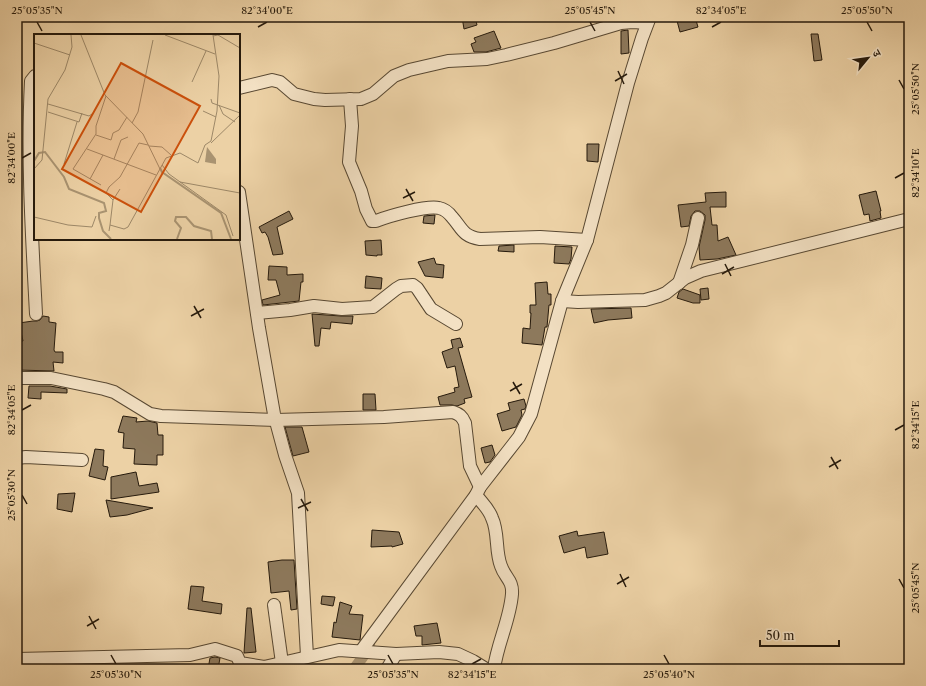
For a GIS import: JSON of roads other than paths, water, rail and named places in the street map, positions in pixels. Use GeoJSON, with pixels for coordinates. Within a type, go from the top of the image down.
{"type":"FeatureCollection","features":[{"type":"Feature","properties":{"kind":"street"},"geometry":{"type":"LineString","coordinates":[[240,88],[272,80],[277,81],[294,94],[302,97],[325,100],[361,99],[368,96],[394,76],[409,70],[448,61],[487,59],[522,52],[621,23],[648,20],[628,83],[570,301],[531,414],[519,437],[480,497],[366,652]]}},
{"type":"Feature","properties":{"kind":"street"},"geometry":{"type":"LineString","coordinates":[[34,77],[31,81],[30,106],[36,314]]}},
{"type":"Feature","properties":{"kind":"street"},"geometry":{"type":"LineString","coordinates":[[350,99],[352,126],[349,162],[361,191],[366,209],[372,221],[430,207],[440,208],[447,212],[462,231],[472,237],[480,239],[540,237],[587,240]]}},
{"type":"Feature","properties":{"kind":"street"},"geometry":{"type":"LineString","coordinates":[[240,207],[241,222],[276,420],[284,454],[298,493],[307,656]]}},
{"type":"Feature","properties":{"kind":"street"},"geometry":{"type":"LineString","coordinates":[[679,283],[692,245],[698,218]]}},
{"type":"Feature","properties":{"kind":"street"},"geometry":{"type":"LineString","coordinates":[[570,301],[645,300],[659,296],[692,274],[701,271],[909,219]]}},
{"type":"Feature","properties":{"kind":"street"},"geometry":{"type":"LineString","coordinates":[[257,313],[314,306],[342,310],[373,307],[396,289],[402,286],[413,285],[431,309],[456,324]]}},
{"type":"Feature","properties":{"kind":"street"},"geometry":{"type":"LineString","coordinates":[[17,378],[51,378],[104,389],[114,392],[150,414],[161,416],[276,420],[384,417],[452,412],[458,413],[463,418],[465,423],[470,466],[480,497],[495,525],[501,567],[510,580],[512,588],[512,595],[494,669]]}},
{"type":"Feature","properties":{"kind":"street"},"geometry":{"type":"LineString","coordinates":[[17,458],[82,460]]}},
{"type":"Feature","properties":{"kind":"street"},"geometry":{"type":"LineString","coordinates":[[274,605],[282,663]]}},
{"type":"Feature","properties":{"kind":"street"},"geometry":{"type":"LineString","coordinates":[[17,659],[190,655],[215,649],[237,656],[239,666],[264,667],[307,656],[339,650],[393,653],[439,652],[458,654],[486,669]]}},
{"type":"Feature","properties":{"kind":"street"},"geometry":{"type":"LineString","coordinates":[[387,669],[393,653]]}},
{"type":"Feature","properties":{"kind":"waterway"},"geometry":{"type":"LineString","coordinates":[[354,669],[370,647]]}}]}
